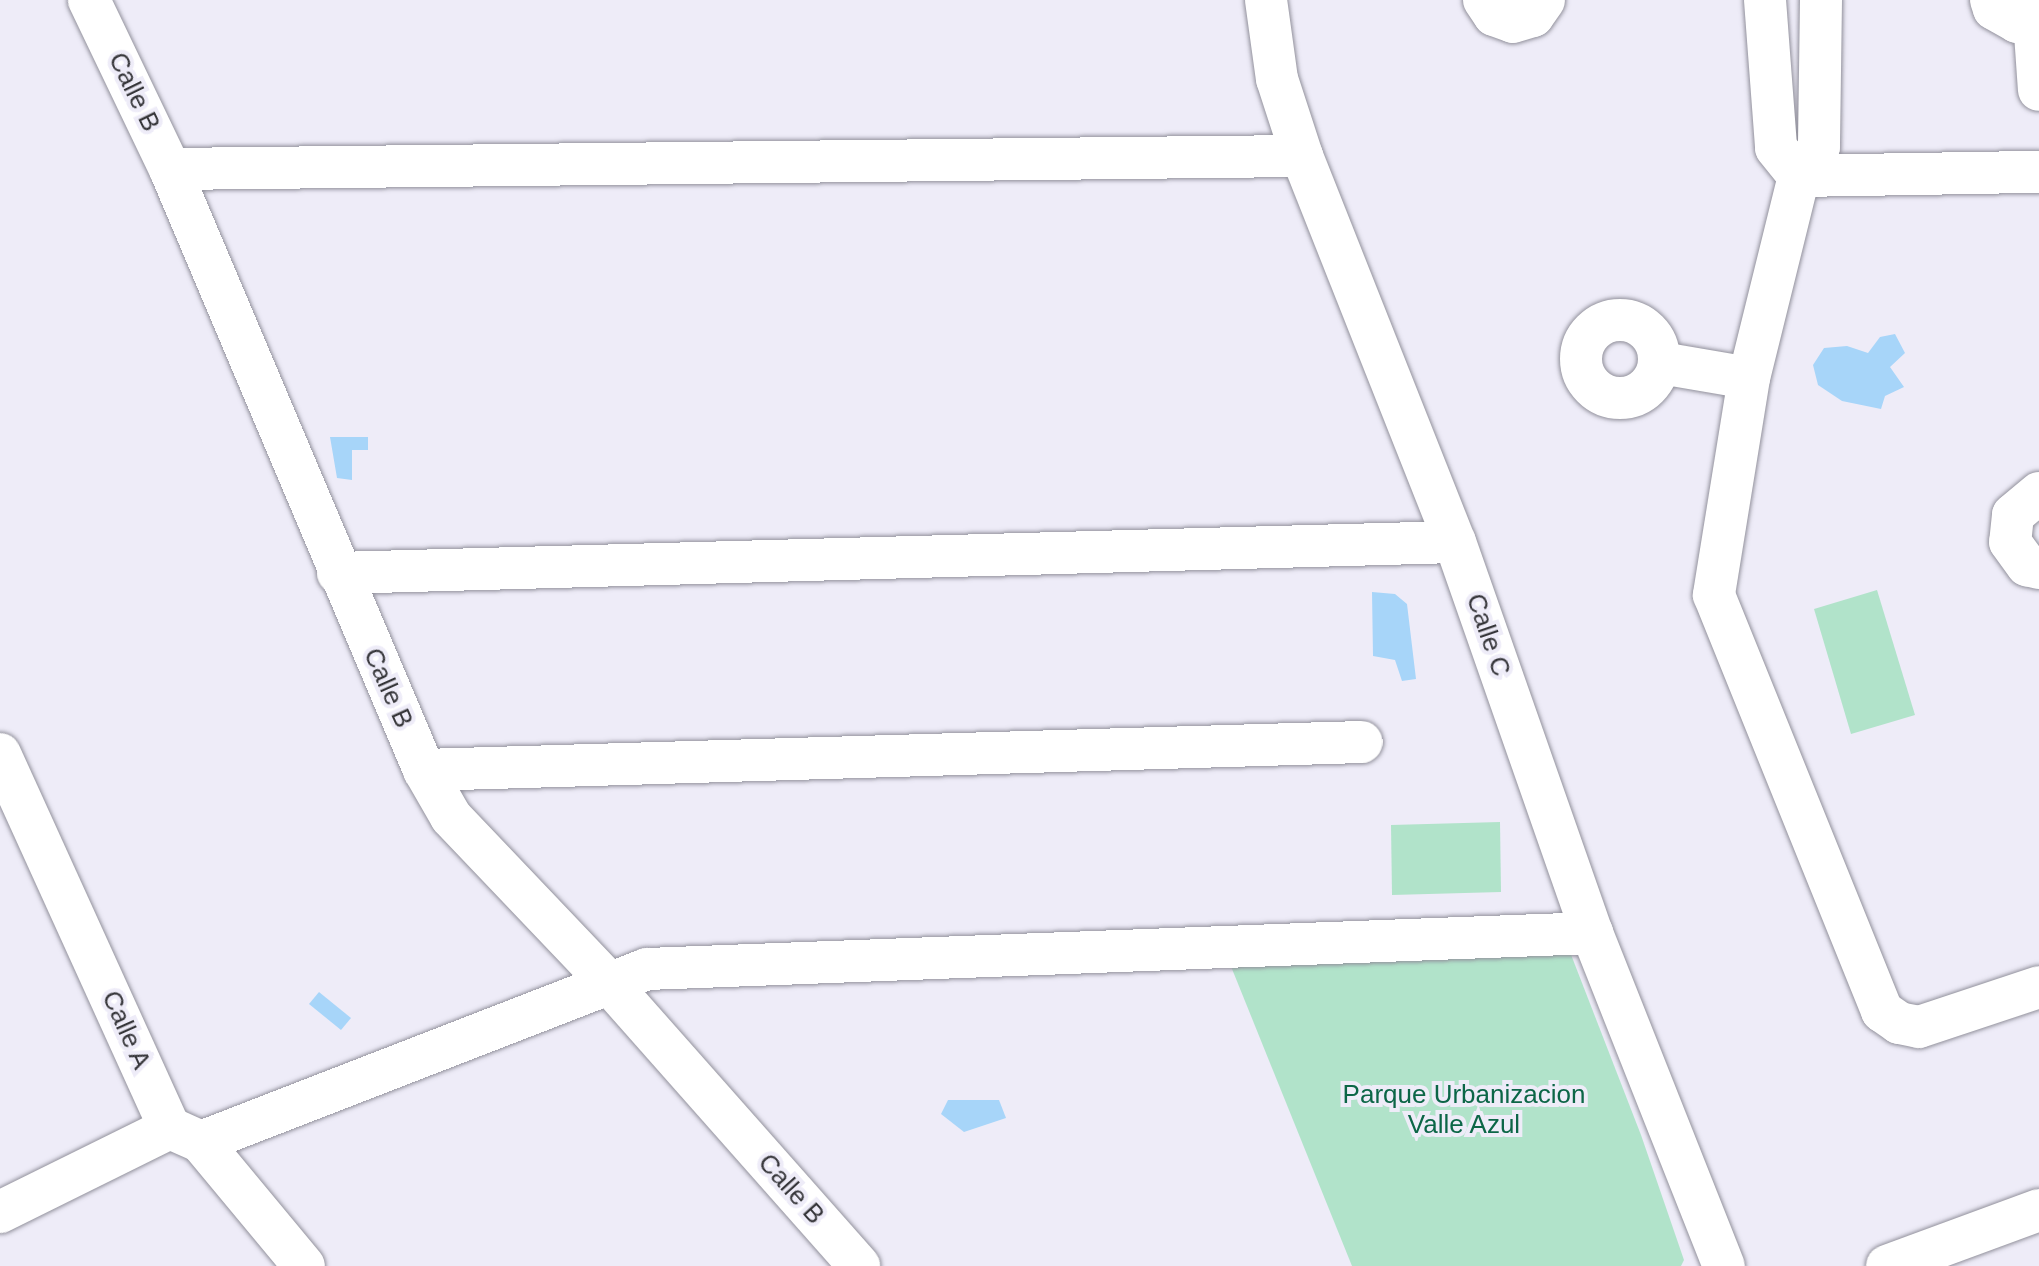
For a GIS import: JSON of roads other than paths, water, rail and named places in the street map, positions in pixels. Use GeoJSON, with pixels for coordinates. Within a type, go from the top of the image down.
{"type":"FeatureCollection","features":[{"type":"Feature","properties":{"kind":"street","name":"Calle B"},"geometry":{"type":"LineString","coordinates":[[89,0],[170,169],[338,573],[424,770],[451,817],[608,982],[859,1266]]}},
{"type":"Feature","properties":{"kind":"street","name":"Calle C"},"geometry":{"type":"LineString","coordinates":[[1266,0],[1277,79],[1302,156],[1455,542],[1592,933],[1724,1266]]}},
{"type":"Feature","properties":{"kind":"street"},"geometry":{"type":"LineString","coordinates":[[1484,0],[1494,15],[1513,22],[1533,16],[1544,0]]}},
{"type":"Feature","properties":{"kind":"street"},"geometry":{"type":"LineString","coordinates":[[1765,0],[1776,148],[1799,176]]}},
{"type":"Feature","properties":{"kind":"street"},"geometry":{"type":"LineString","coordinates":[[1821,0],[1819,147],[1799,176],[1749,378],[1714,595],[1721,623],[1882,1011],[1899,1023],[1919,1027],[2039,987]]}},
{"type":"Feature","properties":{"kind":"street"},"geometry":{"type":"LineString","coordinates":[[1991,0],[1994,9],[2017,22],[2036,19],[2039,90]]}},
{"type":"Feature","properties":{"kind":"street"},"geometry":{"type":"LineString","coordinates":[[170,169],[1302,156]]}},
{"type":"Feature","properties":{"kind":"street"},"geometry":{"type":"LineString","coordinates":[[1799,176],[2039,172]]}},
{"type":"Feature","properties":{"kind":"street"},"geometry":{"type":"LineString","coordinates":[[1661,363],[1749,378]]}},
{"type":"Feature","properties":{"kind":"street"},"geometry":{"type":"LineString","coordinates":[[2039,493],[2013,515],[2010,542],[2027,565],[2039,568]]}},
{"type":"Feature","properties":{"kind":"street"},"geometry":{"type":"LineString","coordinates":[[338,573],[1455,542]]}},
{"type":"Feature","properties":{"kind":"street"},"geometry":{"type":"LineString","coordinates":[[424,770],[1362,742]]}},
{"type":"Feature","properties":{"kind":"street","name":"Calle A"},"geometry":{"type":"LineString","coordinates":[[0,754],[186,1135],[304,1266]]}},
{"type":"Feature","properties":{"kind":"street"},"geometry":{"type":"LineString","coordinates":[[0,1212],[186,1135],[647,969],[1592,933]]}},
{"type":"Feature","properties":{"kind":"street"},"geometry":{"type":"LineString","coordinates":[[1887,1266],[1982,1250],[2039,1210]]}},
{"type":"Feature","properties":{"kind":"water"},"geometry":{"type":"Polygon","coordinates":[[[1895,334],[1905,353],[1890,367],[1904,387],[1885,396],[1881,409],[1842,401],[1818,385],[1813,365],[1824,348],[1847,346],[1868,353],[1880,337],[1895,334]]]}},
{"type":"Feature","properties":{"kind":"water"},"geometry":{"type":"Polygon","coordinates":[[[330,437],[368,437],[368,450],[352,450],[352,480],[337,478],[330,437]]]}},
{"type":"Feature","properties":{"kind":"water"},"geometry":{"type":"Polygon","coordinates":[[[1372,592],[1395,594],[1407,604],[1416,679],[1402,681],[1395,660],[1373,656],[1372,592]]]}},
{"type":"Feature","properties":{"kind":"water"},"geometry":{"type":"Polygon","coordinates":[[[319,992],[351,1018],[341,1030],[309,1004],[319,992]]]}},
{"type":"Feature","properties":{"kind":"water"},"geometry":{"type":"Polygon","coordinates":[[[948,1100],[999,1100],[1006,1118],[964,1132],[941,1114],[948,1100]]]}},
{"type":"Feature","properties":{"kind":"park label","name":"Parque Urbanizacion Valle Azul"},"geometry":{"type":"Point","coordinates":[1464,1110]}}]}
